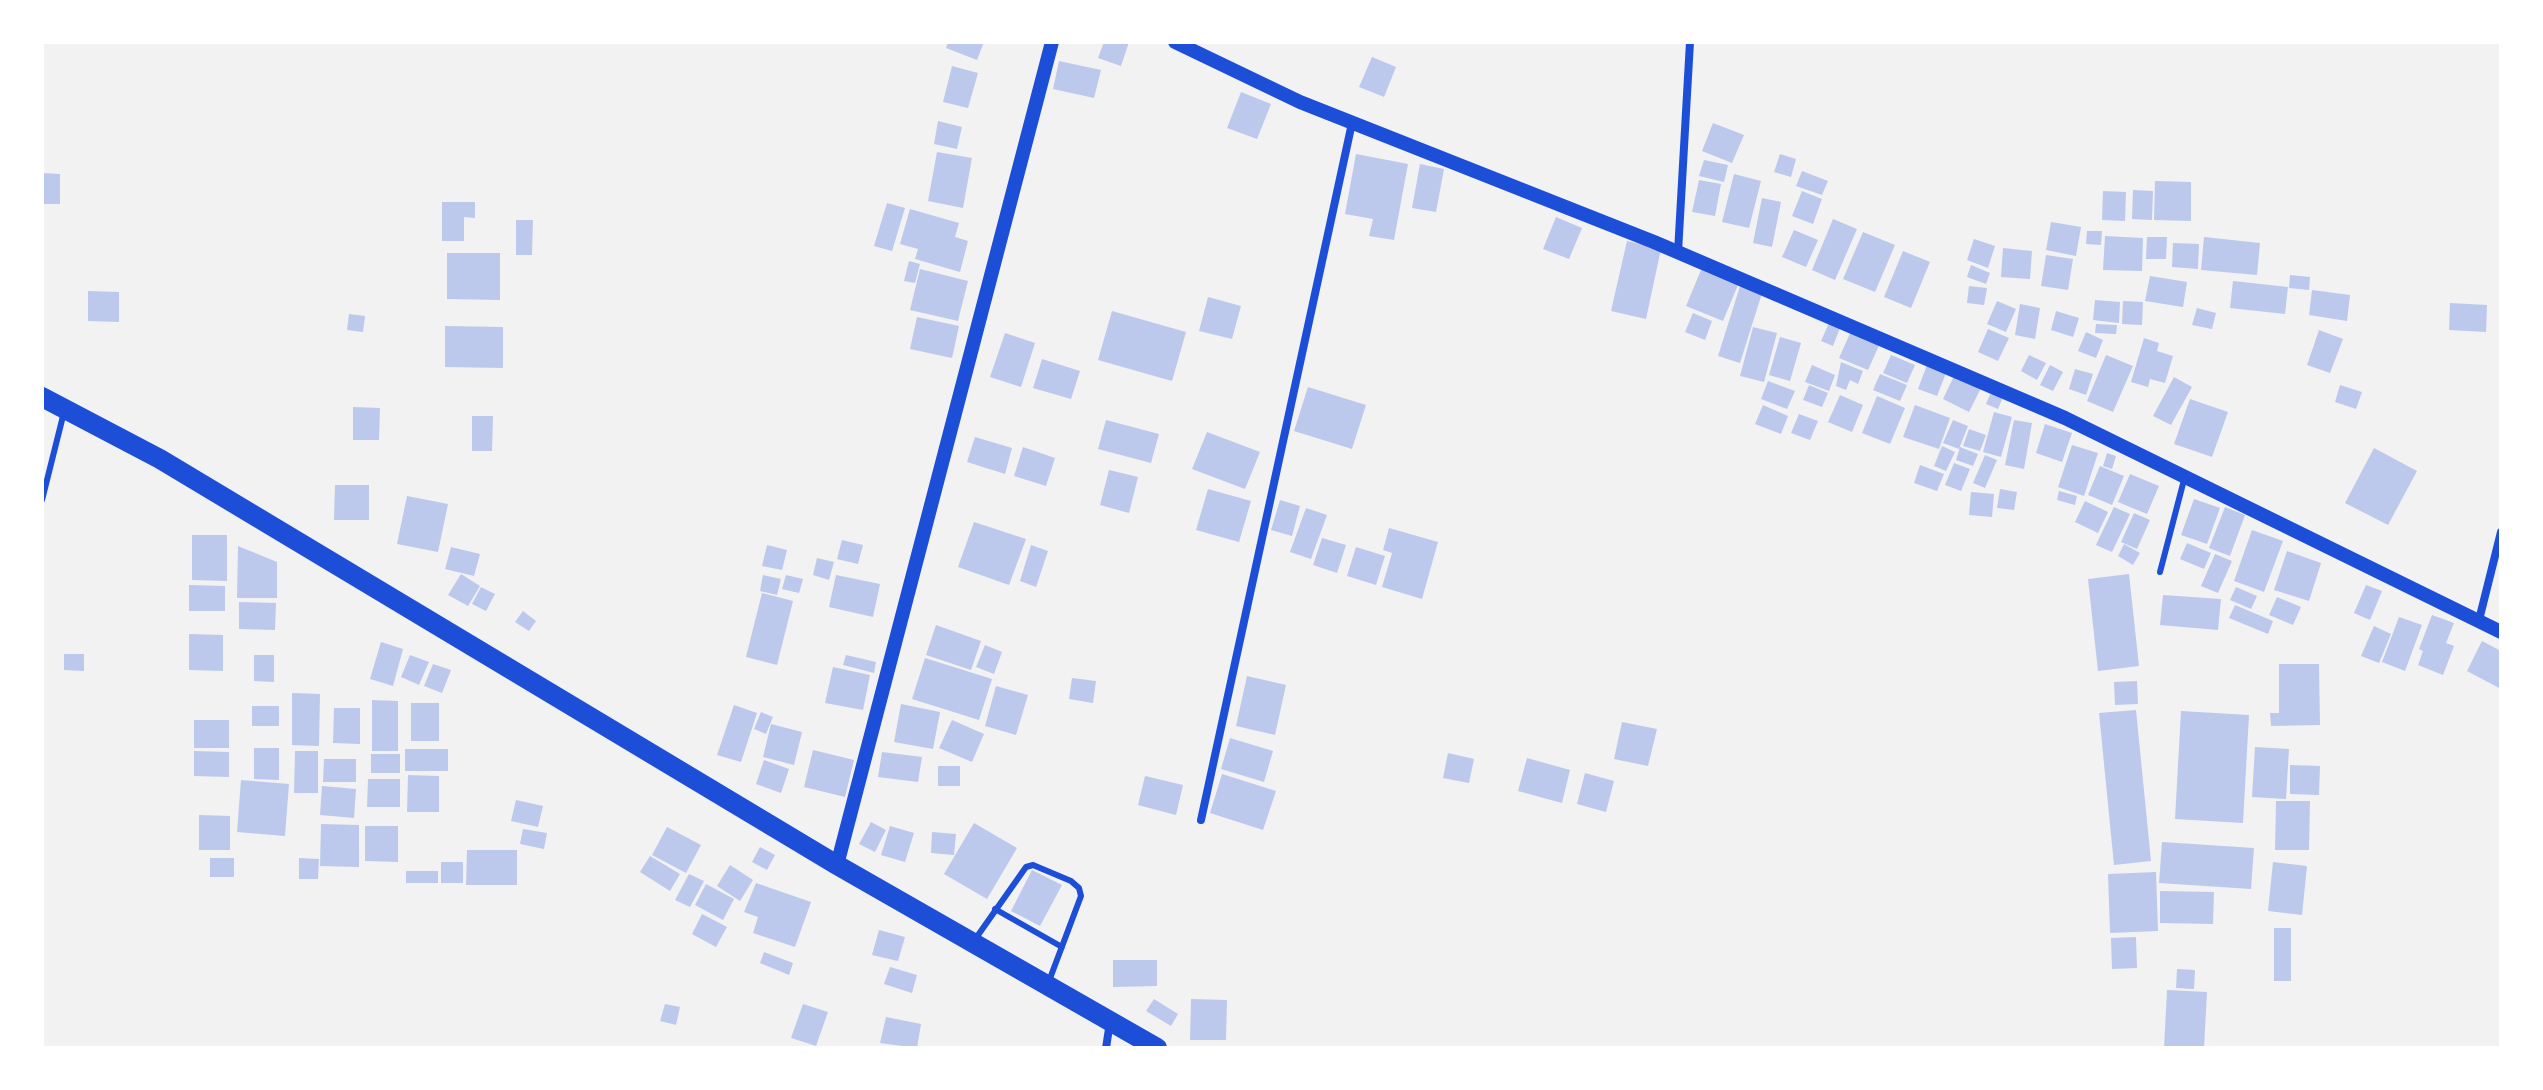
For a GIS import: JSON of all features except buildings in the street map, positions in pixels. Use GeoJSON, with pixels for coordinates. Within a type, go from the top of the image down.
{"type":"FeatureCollection","features":[{"type":"Feature","properties":{"kind":"main road"},"geometry":{"type":"LineString","coordinates":[[42,397],[160,459],[837,865],[1157,1048]]}},
{"type":"Feature","properties":{"kind":"street"},"geometry":{"type":"LineString","coordinates":[[837,865],[1052,42]]}},
{"type":"Feature","properties":{"kind":"street"},"geometry":{"type":"LineString","coordinates":[[1175,42],[1352,123],[1678,252],[2065,418],[2501,632]]}},
{"type":"Feature","properties":{"kind":"street"},"geometry":{"type":"LineString","coordinates":[[1678,252],[1690,42]]}},
{"type":"Feature","properties":{"kind":"street"},"geometry":{"type":"LineString","coordinates":[[1201,820],[1352,123]]}},
{"type":"Feature","properties":{"kind":"street"},"geometry":{"type":"LineString","coordinates":[[2479,620],[2501,532]]}},
{"type":"Feature","properties":{"kind":"street"},"geometry":{"type":"LineString","coordinates":[[1106,1048],[1110,1021]]}},
{"type":"Feature","properties":{"kind":"lane"},"geometry":{"type":"LineString","coordinates":[[42,500],[64,409]]}},
{"type":"Feature","properties":{"kind":"lane"},"geometry":{"type":"LineString","coordinates":[[2160,572],[2185,476]]}},
{"type":"Feature","properties":{"kind":"lane"},"geometry":{"type":"LineString","coordinates":[[974,942],[1018,875],[1033,865],[1071,881],[1081,896],[1048,984]]}},
{"type":"Feature","properties":{"kind":"lane"},"geometry":{"type":"LineString","coordinates":[[995,909],[1062,947]]}}]}
